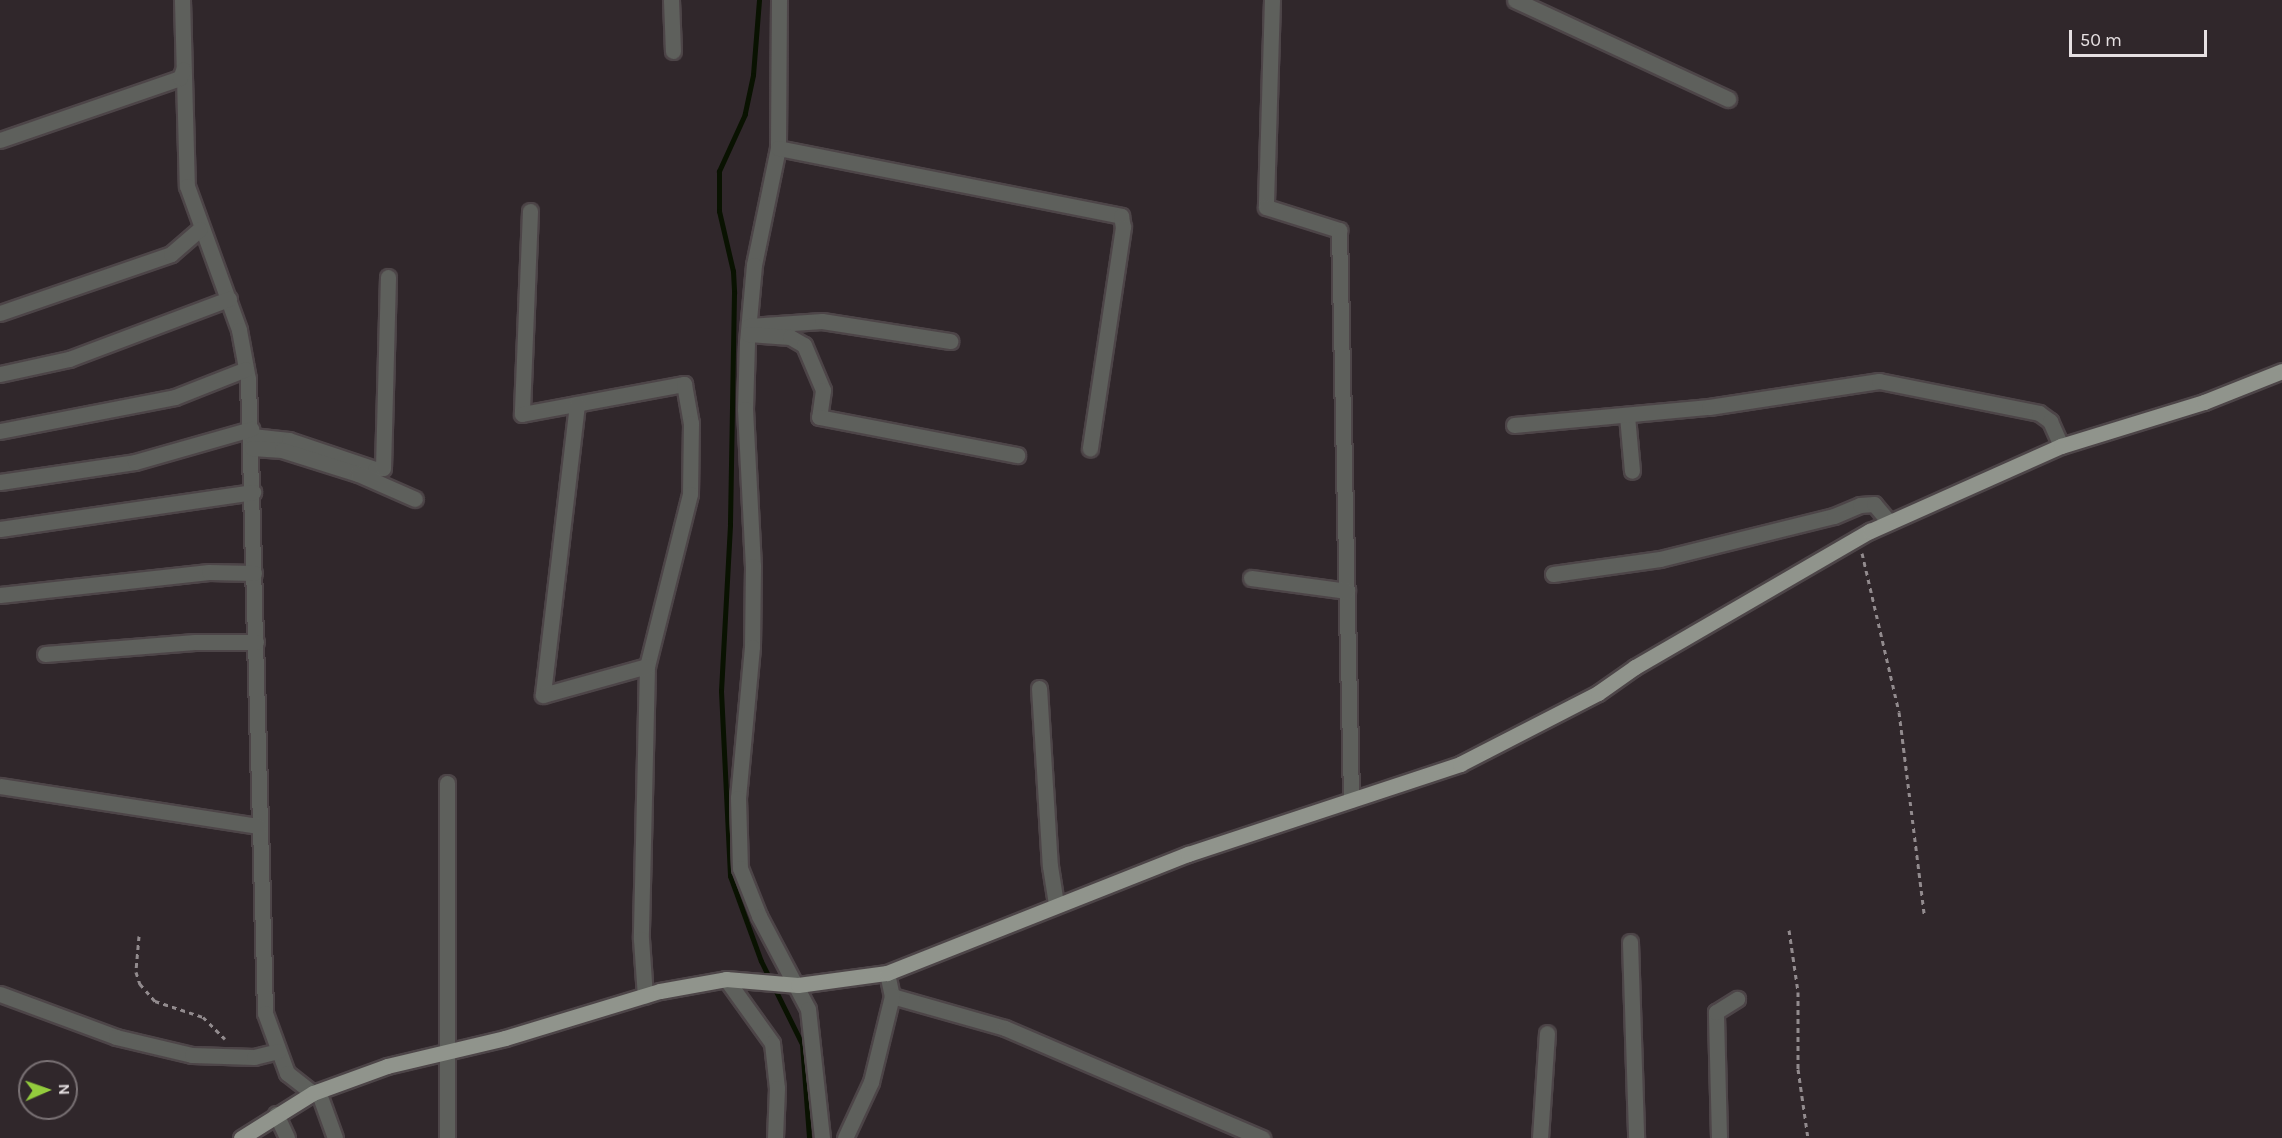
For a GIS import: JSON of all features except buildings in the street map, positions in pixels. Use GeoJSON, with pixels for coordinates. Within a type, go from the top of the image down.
{"type":"FeatureCollection","features":[{"type":"Feature","properties":{"kind":"main road"},"geometry":{"type":"LineString","coordinates":[[241,1138],[276,1114],[316,1092],[387,1066],[448,1052],[645,996],[726,979],[798,985],[887,973],[1188,854],[1351,800],[1494,749],[1598,693],[1857,538],[1889,522],[2061,446],[2204,402],[2282,371]]}},
{"type":"Feature","properties":{"kind":"street"},"geometry":{"type":"LineString","coordinates":[[182,0],[187,186],[200,229],[229,299],[246,369],[252,438],[258,826],[265,1013],[287,1073],[316,1092],[335,1138]]}},
{"type":"Feature","properties":{"kind":"street"},"geometry":{"type":"LineString","coordinates":[[671,0],[673,51]]}},
{"type":"Feature","properties":{"kind":"street"},"geometry":{"type":"LineString","coordinates":[[779,0],[778,148],[754,265],[745,409],[753,566],[752,646],[738,798],[740,868],[759,916],[798,985],[808,1009],[822,1138]]}},
{"type":"Feature","properties":{"kind":"street"},"geometry":{"type":"LineString","coordinates":[[1272,0],[1266,207],[1339,230],[1351,800]]}},
{"type":"Feature","properties":{"kind":"street"},"geometry":{"type":"LineString","coordinates":[[1515,0],[1728,99]]}},
{"type":"Feature","properties":{"kind":"street"},"geometry":{"type":"LineString","coordinates":[[0,140],[180,78],[183,70]]}},
{"type":"Feature","properties":{"kind":"street"},"geometry":{"type":"LineString","coordinates":[[778,148],[1121,216],[1123,227],[1090,450]]}},
{"type":"Feature","properties":{"kind":"street"},"geometry":{"type":"LineString","coordinates":[[530,211],[522,414],[684,384],[691,423],[690,494],[647,666],[641,939],[645,996]]}},
{"type":"Feature","properties":{"kind":"street"},"geometry":{"type":"LineString","coordinates":[[0,314],[171,254],[200,229]]}},
{"type":"Feature","properties":{"kind":"street"},"geometry":{"type":"LineString","coordinates":[[0,482],[135,462],[252,438],[289,440],[375,470],[383,468],[388,277]]}},
{"type":"Feature","properties":{"kind":"street"},"geometry":{"type":"LineString","coordinates":[[0,374],[69,359],[229,299]]}},
{"type":"Feature","properties":{"kind":"street"},"geometry":{"type":"LineString","coordinates":[[749,330],[822,321],[950,341]]}},
{"type":"Feature","properties":{"kind":"street"},"geometry":{"type":"LineString","coordinates":[[749,330],[790,337],[804,345],[823,390],[819,417],[1017,456]]}},
{"type":"Feature","properties":{"kind":"street"},"geometry":{"type":"LineString","coordinates":[[0,431],[175,397],[246,369]]}},
{"type":"Feature","properties":{"kind":"street"},"geometry":{"type":"LineString","coordinates":[[1514,425],[1627,416],[1879,381],[2039,413],[2050,421],[2061,446]]}},
{"type":"Feature","properties":{"kind":"street"},"geometry":{"type":"LineString","coordinates":[[577,404],[543,695],[647,666]]}},
{"type":"Feature","properties":{"kind":"street"},"geometry":{"type":"LineString","coordinates":[[1627,416],[1632,471]]}},
{"type":"Feature","properties":{"kind":"street"},"geometry":{"type":"LineString","coordinates":[[252,438],[358,474],[415,499]]}},
{"type":"Feature","properties":{"kind":"street"},"geometry":{"type":"LineString","coordinates":[[0,529],[253,492]]}},
{"type":"Feature","properties":{"kind":"street"},"geometry":{"type":"LineString","coordinates":[[1553,574],[1660,560],[1834,516],[1860,505],[1874,504],[1889,522]]}},
{"type":"Feature","properties":{"kind":"street"},"geometry":{"type":"LineString","coordinates":[[0,595],[209,572],[255,573]]}},
{"type":"Feature","properties":{"kind":"street"},"geometry":{"type":"LineString","coordinates":[[1251,578],[1347,591]]}},
{"type":"Feature","properties":{"kind":"street"},"geometry":{"type":"LineString","coordinates":[[45,654],[184,642],[256,642]]}},
{"type":"Feature","properties":{"kind":"street"},"geometry":{"type":"LineString","coordinates":[[1039,688],[1050,866],[1056,905]]}},
{"type":"Feature","properties":{"kind":"street"},"geometry":{"type":"LineString","coordinates":[[447,783],[447,1138]]}},
{"type":"Feature","properties":{"kind":"street"},"geometry":{"type":"LineString","coordinates":[[0,786],[258,826]]}},
{"type":"Feature","properties":{"kind":"street"},"geometry":{"type":"LineString","coordinates":[[1630,942],[1636,1138]]}},
{"type":"Feature","properties":{"kind":"street"},"geometry":{"type":"LineString","coordinates":[[845,1138],[871,1082],[892,996],[887,973]]}},
{"type":"Feature","properties":{"kind":"street"},"geometry":{"type":"LineString","coordinates":[[726,979],[772,1043],[777,1088],[775,1138]]}},
{"type":"Feature","properties":{"kind":"street"},"geometry":{"type":"LineString","coordinates":[[0,994],[94,1030],[183,1053],[225,1059],[267,1057],[278,1051]]}},
{"type":"Feature","properties":{"kind":"street"},"geometry":{"type":"LineString","coordinates":[[892,996],[1005,1028],[1262,1138]]}},
{"type":"Feature","properties":{"kind":"street"},"geometry":{"type":"LineString","coordinates":[[1719,1138],[1716,1012],[1737,999]]}},
{"type":"Feature","properties":{"kind":"street"},"geometry":{"type":"LineString","coordinates":[[1540,1138],[1547,1033]]}},
{"type":"Feature","properties":{"kind":"street"},"geometry":{"type":"LineString","coordinates":[[276,1114],[286,1138]]}},
{"type":"Feature","properties":{"kind":"path"},"geometry":{"type":"LineString","coordinates":[[1857,538],[1869,574],[1899,712],[1924,914]]}},
{"type":"Feature","properties":{"kind":"path"},"geometry":{"type":"LineString","coordinates":[[1789,930],[1798,992],[1798,1069],[1808,1138]]}},
{"type":"Feature","properties":{"kind":"path"},"geometry":{"type":"LineString","coordinates":[[139,936],[136,972],[140,984],[155,1001],[203,1017],[228,1041]]}},
{"type":"Feature","properties":{"kind":"waterway"},"geometry":{"type":"LineString","coordinates":[[759,0],[753,75],[745,114],[719,171],[719,211],[733,271],[734,293],[730,525],[721,691],[730,876],[761,961],[802,1044],[809,1138]]}}]}
